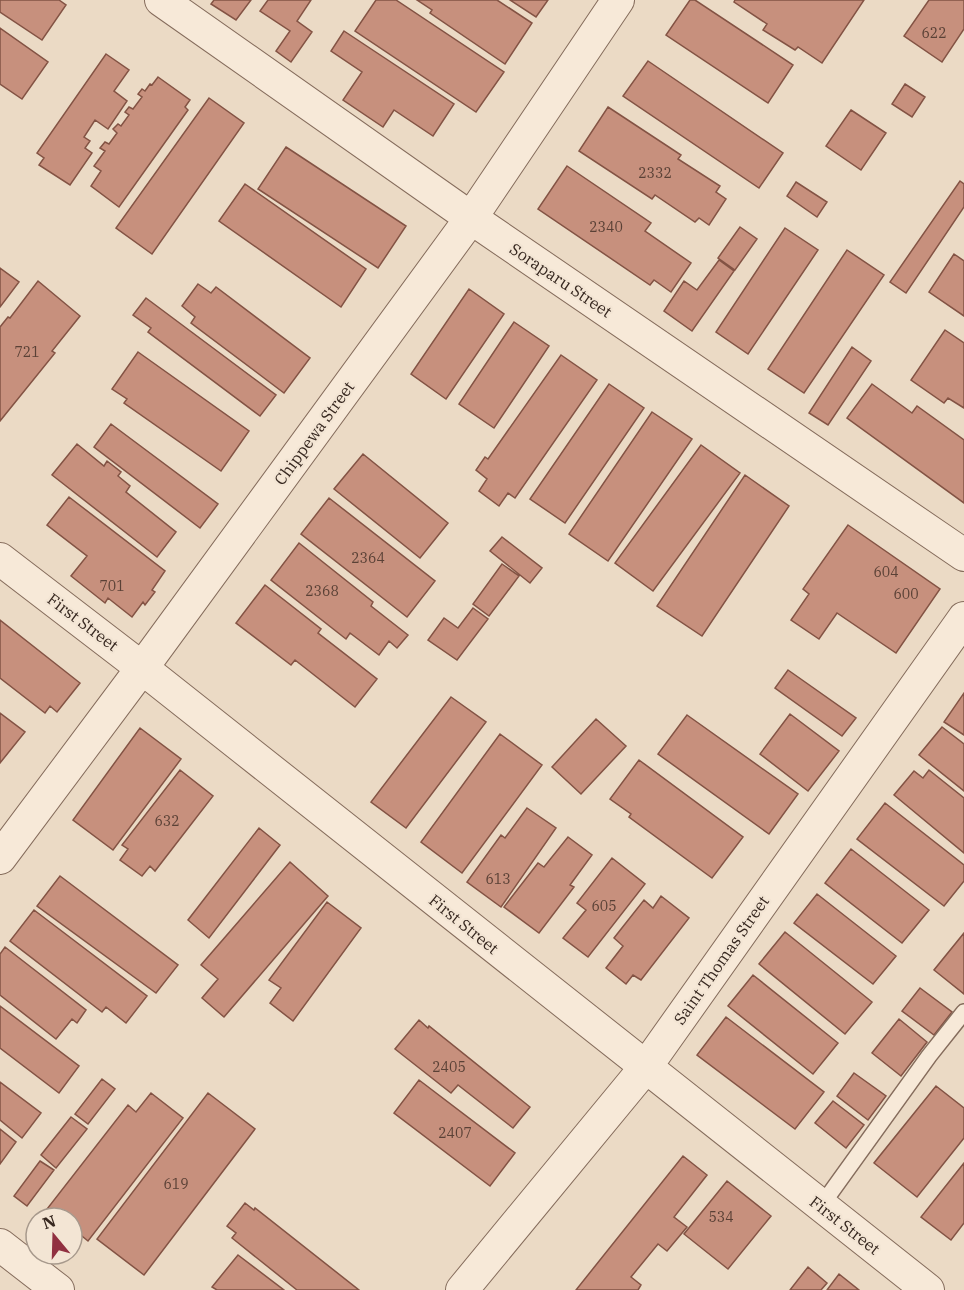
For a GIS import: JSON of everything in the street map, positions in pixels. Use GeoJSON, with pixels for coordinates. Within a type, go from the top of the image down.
{"type":"FeatureCollection","features":[{"type":"Feature","properties":{"kind":"street","name":"Soraparu Street"},"geometry":{"type":"LineString","coordinates":[[161,0],[471,218],[964,555]]}},
{"type":"Feature","properties":{"kind":"street","name":"Chippewa Street"},"geometry":{"type":"LineString","coordinates":[[0,858],[471,218],[618,0]]}},
{"type":"Feature","properties":{"kind":"street","name":"First Street"},"geometry":{"type":"LineString","coordinates":[[0,559],[142,668],[928,1290]]}},
{"type":"Feature","properties":{"kind":"street","name":"Saint Thomas Street"},"geometry":{"type":"LineString","coordinates":[[462,1290],[645,1068],[964,618]]}},
{"type":"Feature","properties":{"kind":"street"},"geometry":{"type":"LineString","coordinates":[[0,1245],[58,1290]]}},
{"type":"Feature","properties":{"kind":"lane"},"geometry":{"type":"LineString","coordinates":[[821,1206],[929,1056],[964,1012]]}},
{"type":"Feature","properties":{"kind":"building"},"geometry":{"type":"Polygon","coordinates":[[[0,0],[59,0],[66,5],[42,40],[0,12],[0,0]]]}},
{"type":"Feature","properties":{"kind":"building"},"geometry":{"type":"Polygon","coordinates":[[[214,0],[251,0],[236,20],[211,4],[214,0]]]}},
{"type":"Feature","properties":{"kind":"building"},"geometry":{"type":"Polygon","coordinates":[[[268,0],[311,0],[297,21],[312,32],[291,62],[276,51],[290,31],[260,11],[268,0]]]}},
{"type":"Feature","properties":{"kind":"building"},"geometry":{"type":"Polygon","coordinates":[[[376,0],[396,0],[504,72],[476,112],[355,31],[376,0]]]}},
{"type":"Feature","properties":{"kind":"building"},"geometry":{"type":"Polygon","coordinates":[[[417,0],[497,0],[532,23],[505,64],[430,13],[432,10],[417,0]]]}},
{"type":"Feature","properties":{"kind":"building"},"geometry":{"type":"Polygon","coordinates":[[[510,0],[548,0],[536,17],[510,0]]]}},
{"type":"Feature","properties":{"kind":"building"},"geometry":{"type":"Polygon","coordinates":[[[690,0],[695,0],[793,65],[768,103],[666,35],[690,0]]]}},
{"type":"Feature","properties":{"kind":"building"},"geometry":{"type":"Polygon","coordinates":[[[735,0],[864,0],[822,63],[798,47],[795,50],[763,30],[767,24],[734,2],[735,0]]]}},
{"type":"Feature","properties":{"kind":"building"},"geometry":{"type":"Polygon","coordinates":[[[929,0],[964,0],[964,29],[942,62],[904,36],[929,0]]]}},
{"type":"Feature","properties":{"kind":"building"},"geometry":{"type":"Polygon","coordinates":[[[0,28],[48,62],[22,99],[0,84],[0,28]]]}},
{"type":"Feature","properties":{"kind":"building"},"geometry":{"type":"Polygon","coordinates":[[[344,31],[454,104],[433,136],[394,110],[383,127],[343,100],[362,72],[331,51],[344,31]]]}},
{"type":"Feature","properties":{"kind":"building"},"geometry":{"type":"Polygon","coordinates":[[[106,54],[129,70],[114,91],[127,101],[108,129],[95,120],[84,137],[90,141],[85,148],[92,153],[70,185],[39,165],[44,158],[37,153],[106,54]]]}},
{"type":"Feature","properties":{"kind":"building"},"geometry":{"type":"Polygon","coordinates":[[[648,61],[783,153],[759,188],[623,96],[648,61]]]}},
{"type":"Feature","properties":{"kind":"building"},"geometry":{"type":"Polygon","coordinates":[[[158,77],[190,100],[185,107],[188,110],[119,207],[91,186],[101,171],[94,166],[105,151],[100,148],[105,142],[109,144],[117,133],[113,129],[118,124],[121,126],[129,115],[125,112],[129,107],[133,109],[142,97],[138,94],[142,89],[145,91],[158,77]]]}},
{"type":"Feature","properties":{"kind":"building"},"geometry":{"type":"Polygon","coordinates":[[[905,84],[925,97],[912,117],[892,104],[905,84]]]}},
{"type":"Feature","properties":{"kind":"building"},"geometry":{"type":"Polygon","coordinates":[[[209,98],[244,123],[152,254],[116,228],[209,98]]]}},
{"type":"Feature","properties":{"kind":"building"},"geometry":{"type":"Polygon","coordinates":[[[608,107],[681,155],[678,159],[720,186],[716,192],[726,199],[709,225],[699,218],[695,222],[655,195],[652,199],[579,151],[608,107]]]}},
{"type":"Feature","properties":{"kind":"building"},"geometry":{"type":"Polygon","coordinates":[[[851,110],[886,133],[861,170],[826,146],[851,110]]]}},
{"type":"Feature","properties":{"kind":"building"},"geometry":{"type":"Polygon","coordinates":[[[286,147],[406,226],[378,268],[258,189],[286,147]]]}},
{"type":"Feature","properties":{"kind":"building"},"geometry":{"type":"Polygon","coordinates":[[[567,166],[651,223],[645,231],[691,263],[671,292],[654,280],[650,285],[538,209],[567,166]]]}},
{"type":"Feature","properties":{"kind":"building"},"geometry":{"type":"Polygon","coordinates":[[[960,181],[964,184],[964,207],[906,293],[890,282],[960,181]]]}},
{"type":"Feature","properties":{"kind":"building"},"geometry":{"type":"Polygon","coordinates":[[[796,182],[827,202],[817,217],[787,196],[796,182]]]}},
{"type":"Feature","properties":{"kind":"building"},"geometry":{"type":"Polygon","coordinates":[[[245,184],[366,269],[341,307],[219,221],[245,184]]]}},
{"type":"Feature","properties":{"kind":"building"},"geometry":{"type":"Polygon","coordinates":[[[740,227],[757,239],[735,270],[718,258],[740,227]]]}},
{"type":"Feature","properties":{"kind":"building"},"geometry":{"type":"Polygon","coordinates":[[[785,228],[818,250],[748,354],[716,332],[785,228]]]}},
{"type":"Feature","properties":{"kind":"building"},"geometry":{"type":"Polygon","coordinates":[[[847,250],[884,275],[804,393],[768,369],[847,250]]]}},
{"type":"Feature","properties":{"kind":"building"},"geometry":{"type":"Polygon","coordinates":[[[954,254],[964,261],[964,316],[929,292],[954,254]]]}},
{"type":"Feature","properties":{"kind":"building"},"geometry":{"type":"Polygon","coordinates":[[[719,260],[734,271],[692,331],[664,311],[684,281],[697,290],[719,260]]]}},
{"type":"Feature","properties":{"kind":"building"},"geometry":{"type":"Polygon","coordinates":[[[0,268],[19,282],[0,307],[0,268]]]}},
{"type":"Feature","properties":{"kind":"building"},"geometry":{"type":"Polygon","coordinates":[[[38,281],[80,316],[52,351],[55,353],[0,421],[0,327],[8,317],[10,318],[38,281]]]}},
{"type":"Feature","properties":{"kind":"building"},"geometry":{"type":"Polygon","coordinates":[[[198,284],[211,293],[216,287],[310,358],[284,393],[191,323],[195,317],[182,306],[198,284]]]}},
{"type":"Feature","properties":{"kind":"building"},"geometry":{"type":"Polygon","coordinates":[[[469,289],[504,314],[446,399],[411,374],[469,289]]]}},
{"type":"Feature","properties":{"kind":"building"},"geometry":{"type":"Polygon","coordinates":[[[146,298],[276,395],[260,416],[148,332],[151,328],[133,315],[146,298]]]}},
{"type":"Feature","properties":{"kind":"building"},"geometry":{"type":"Polygon","coordinates":[[[514,322],[549,346],[494,428],[459,404],[514,322]]]}},
{"type":"Feature","properties":{"kind":"building"},"geometry":{"type":"Polygon","coordinates":[[[945,330],[964,343],[964,408],[948,398],[944,403],[911,380],[945,330]]]}},
{"type":"Feature","properties":{"kind":"building"},"geometry":{"type":"Polygon","coordinates":[[[852,347],[871,361],[828,425],[809,413],[852,347]]]}},
{"type":"Feature","properties":{"kind":"building"},"geometry":{"type":"Polygon","coordinates":[[[138,352],[249,431],[221,471],[124,403],[127,399],[112,389],[138,352]]]}},
{"type":"Feature","properties":{"kind":"building"},"geometry":{"type":"Polygon","coordinates":[[[561,355],[597,380],[515,498],[508,493],[499,506],[479,491],[487,479],[476,470],[485,457],[488,459],[561,355]]]}},
{"type":"Feature","properties":{"kind":"building"},"geometry":{"type":"Polygon","coordinates":[[[609,384],[644,408],[565,523],[530,499],[609,384]]]}},
{"type":"Feature","properties":{"kind":"building"},"geometry":{"type":"Polygon","coordinates":[[[872,384],[912,413],[917,406],[964,440],[964,503],[847,418],[872,384]]]}},
{"type":"Feature","properties":{"kind":"building"},"geometry":{"type":"Polygon","coordinates":[[[652,412],[692,439],[608,561],[569,534],[652,412]]]}},
{"type":"Feature","properties":{"kind":"building"},"geometry":{"type":"Polygon","coordinates":[[[111,424],[218,504],[200,528],[94,447],[111,424]]]}},
{"type":"Feature","properties":{"kind":"building"},"geometry":{"type":"Polygon","coordinates":[[[77,444],[104,466],[107,461],[121,472],[118,476],[130,486],[126,492],[176,532],[157,557],[52,475],[77,444]]]}},
{"type":"Feature","properties":{"kind":"building"},"geometry":{"type":"Polygon","coordinates":[[[701,445],[740,473],[653,591],[615,563],[701,445]]]}},
{"type":"Feature","properties":{"kind":"building"},"geometry":{"type":"Polygon","coordinates":[[[363,454],[448,523],[420,558],[334,489],[363,454]]]}},
{"type":"Feature","properties":{"kind":"building"},"geometry":{"type":"Polygon","coordinates":[[[745,475],[789,506],[702,636],[657,606],[745,475]]]}},
{"type":"Feature","properties":{"kind":"building"},"geometry":{"type":"Polygon","coordinates":[[[69,497],[165,571],[152,590],[155,592],[145,605],[143,602],[132,617],[108,598],[105,603],[71,576],[87,556],[47,525],[69,497]]]}},
{"type":"Feature","properties":{"kind":"building"},"geometry":{"type":"Polygon","coordinates":[[[329,498],[435,581],[407,617],[301,534],[329,498]]]}},
{"type":"Feature","properties":{"kind":"building"},"geometry":{"type":"Polygon","coordinates":[[[848,525],[940,589],[896,653],[837,613],[819,639],[791,620],[809,594],[803,589],[848,525]]]}},
{"type":"Feature","properties":{"kind":"building"},"geometry":{"type":"Polygon","coordinates":[[[502,537],[542,568],[530,583],[490,551],[502,537]]]}},
{"type":"Feature","properties":{"kind":"building"},"geometry":{"type":"Polygon","coordinates":[[[299,543],[373,602],[371,606],[408,635],[397,648],[389,641],[379,655],[350,633],[346,639],[271,580],[299,543]]]}},
{"type":"Feature","properties":{"kind":"building"},"geometry":{"type":"Polygon","coordinates":[[[502,564],[519,576],[489,616],[473,604],[502,564]]]}},
{"type":"Feature","properties":{"kind":"building"},"geometry":{"type":"Polygon","coordinates":[[[265,585],[321,629],[318,633],[377,679],[355,707],[295,660],[291,665],[236,623],[265,585]]]}},
{"type":"Feature","properties":{"kind":"building"},"geometry":{"type":"Polygon","coordinates":[[[473,608],[488,619],[457,660],[428,640],[444,618],[458,628],[473,608]]]}},
{"type":"Feature","properties":{"kind":"building"},"geometry":{"type":"Polygon","coordinates":[[[0,620],[80,683],[57,712],[50,706],[45,713],[0,678],[0,620]]]}},
{"type":"Feature","properties":{"kind":"building"},"geometry":{"type":"Polygon","coordinates":[[[788,670],[856,718],[842,736],[775,688],[788,670]]]}},
{"type":"Feature","properties":{"kind":"building"},"geometry":{"type":"Polygon","coordinates":[[[964,693],[964,735],[944,722],[964,693]]]}},
{"type":"Feature","properties":{"kind":"building"},"geometry":{"type":"Polygon","coordinates":[[[451,697],[486,722],[406,828],[371,802],[451,697]]]}},
{"type":"Feature","properties":{"kind":"building"},"geometry":{"type":"Polygon","coordinates":[[[0,713],[25,732],[0,763],[0,713]]]}},
{"type":"Feature","properties":{"kind":"building"},"geometry":{"type":"Polygon","coordinates":[[[790,714],[839,751],[808,791],[760,754],[790,714]]]}},
{"type":"Feature","properties":{"kind":"building"},"geometry":{"type":"Polygon","coordinates":[[[687,715],[798,794],[769,834],[658,754],[687,715]]]}},
{"type":"Feature","properties":{"kind":"building"},"geometry":{"type":"Polygon","coordinates":[[[596,719],[626,746],[581,794],[552,767],[596,719]]]}},
{"type":"Feature","properties":{"kind":"building"},"geometry":{"type":"Polygon","coordinates":[[[942,727],[964,744],[964,791],[919,755],[942,727]]]}},
{"type":"Feature","properties":{"kind":"building"},"geometry":{"type":"Polygon","coordinates":[[[140,728],[181,759],[113,850],[73,820],[140,728]]]}},
{"type":"Feature","properties":{"kind":"building"},"geometry":{"type":"Polygon","coordinates":[[[500,734],[542,765],[462,873],[421,842],[500,734]]]}},
{"type":"Feature","properties":{"kind":"building"},"geometry":{"type":"Polygon","coordinates":[[[639,760],[743,837],[712,878],[629,817],[631,814],[610,799],[639,760]]]}},
{"type":"Feature","properties":{"kind":"building"},"geometry":{"type":"Polygon","coordinates":[[[180,770],[213,796],[155,871],[150,866],[142,876],[120,860],[128,849],[122,845],[180,770]]]}},
{"type":"Feature","properties":{"kind":"building"},"geometry":{"type":"Polygon","coordinates":[[[929,770],[964,798],[964,853],[894,795],[914,771],[923,778],[929,770]]]}},
{"type":"Feature","properties":{"kind":"building"},"geometry":{"type":"Polygon","coordinates":[[[885,803],[964,865],[964,881],[944,906],[857,839],[885,803]]]}},
{"type":"Feature","properties":{"kind":"building"},"geometry":{"type":"Polygon","coordinates":[[[527,808],[556,828],[501,907],[467,882],[501,835],[505,838],[527,808]]]}},
{"type":"Feature","properties":{"kind":"building"},"geometry":{"type":"Polygon","coordinates":[[[259,828],[280,845],[209,938],[188,920],[259,828]]]}},
{"type":"Feature","properties":{"kind":"building"},"geometry":{"type":"Polygon","coordinates":[[[568,837],[592,855],[570,885],[574,887],[539,933],[504,907],[538,863],[544,867],[568,837]]]}},
{"type":"Feature","properties":{"kind":"building"},"geometry":{"type":"Polygon","coordinates":[[[851,849],[929,910],[902,943],[825,883],[851,849]]]}},
{"type":"Feature","properties":{"kind":"building"},"geometry":{"type":"Polygon","coordinates":[[[612,858],[645,884],[588,957],[563,938],[586,910],[577,903],[612,858]]]}},
{"type":"Feature","properties":{"kind":"building"},"geometry":{"type":"Polygon","coordinates":[[[290,862],[328,896],[224,1017],[202,998],[218,979],[201,965],[290,862]]]}},
{"type":"Feature","properties":{"kind":"building"},"geometry":{"type":"Polygon","coordinates":[[[60,876],[178,965],[156,993],[37,906],[60,876]]]}},
{"type":"Feature","properties":{"kind":"building"},"geometry":{"type":"Polygon","coordinates":[[[817,894],[896,956],[873,984],[794,923],[817,894]]]}},
{"type":"Feature","properties":{"kind":"building"},"geometry":{"type":"Polygon","coordinates":[[[661,896],[689,918],[641,980],[633,975],[626,984],[606,968],[623,946],[614,938],[644,900],[653,908],[661,896]]]}},
{"type":"Feature","properties":{"kind":"building"},"geometry":{"type":"Polygon","coordinates":[[[327,902],[361,928],[293,1021],[270,1003],[281,988],[269,980],[327,902]]]}},
{"type":"Feature","properties":{"kind":"building"},"geometry":{"type":"Polygon","coordinates":[[[34,910],[147,996],[126,1023],[106,1007],[102,1012],[10,941],[34,910]]]}},
{"type":"Feature","properties":{"kind":"building"},"geometry":{"type":"Polygon","coordinates":[[[785,932],[872,1002],[845,1034],[759,964],[785,932]]]}},
{"type":"Feature","properties":{"kind":"building"},"geometry":{"type":"Polygon","coordinates":[[[964,933],[964,994],[934,970],[964,933]]]}},
{"type":"Feature","properties":{"kind":"building"},"geometry":{"type":"Polygon","coordinates":[[[5,947],[86,1010],[77,1023],[72,1019],[56,1039],[0,995],[0,954],[5,947]]]}},
{"type":"Feature","properties":{"kind":"building"},"geometry":{"type":"Polygon","coordinates":[[[753,975],[838,1043],[813,1074],[728,1006],[753,975]]]}},
{"type":"Feature","properties":{"kind":"building"},"geometry":{"type":"Polygon","coordinates":[[[920,988],[952,1012],[934,1035],[902,1011],[920,988]]]}},
{"type":"Feature","properties":{"kind":"building"},"geometry":{"type":"Polygon","coordinates":[[[0,1006],[79,1066],[59,1093],[0,1048],[0,1006]]]}},
{"type":"Feature","properties":{"kind":"building"},"geometry":{"type":"Polygon","coordinates":[[[726,1017],[824,1092],[795,1129],[697,1055],[726,1017]]]}},
{"type":"Feature","properties":{"kind":"building"},"geometry":{"type":"Polygon","coordinates":[[[899,1019],[927,1042],[901,1076],[872,1053],[899,1019]]]}},
{"type":"Feature","properties":{"kind":"building"},"geometry":{"type":"Polygon","coordinates":[[[419,1020],[530,1107],[513,1128],[458,1085],[451,1093],[395,1049],[419,1020]]]}},
{"type":"Feature","properties":{"kind":"building"},"geometry":{"type":"Polygon","coordinates":[[[854,1073],[886,1096],[868,1120],[837,1096],[854,1073]]]}},
{"type":"Feature","properties":{"kind":"building"},"geometry":{"type":"Polygon","coordinates":[[[102,1079],[115,1089],[88,1124],[75,1114],[102,1079]]]}},
{"type":"Feature","properties":{"kind":"building"},"geometry":{"type":"Polygon","coordinates":[[[419,1080],[515,1153],[490,1186],[394,1113],[419,1080]]]}},
{"type":"Feature","properties":{"kind":"building"},"geometry":{"type":"Polygon","coordinates":[[[0,1082],[41,1113],[22,1138],[0,1120],[0,1082]]]}},
{"type":"Feature","properties":{"kind":"building"},"geometry":{"type":"Polygon","coordinates":[[[936,1086],[964,1108],[964,1138],[917,1197],[874,1163],[936,1086]]]}},
{"type":"Feature","properties":{"kind":"building"},"geometry":{"type":"Polygon","coordinates":[[[151,1093],[183,1118],[88,1241],[84,1238],[84,1206],[49,1206],[128,1105],[136,1112],[151,1093]]]}},
{"type":"Feature","properties":{"kind":"building"},"geometry":{"type":"Polygon","coordinates":[[[208,1093],[255,1129],[144,1275],[97,1239],[208,1093]]]}},
{"type":"Feature","properties":{"kind":"building"},"geometry":{"type":"Polygon","coordinates":[[[833,1101],[864,1125],[846,1148],[815,1123],[833,1101]]]}},
{"type":"Feature","properties":{"kind":"building"},"geometry":{"type":"Polygon","coordinates":[[[71,1117],[87,1129],[56,1168],[41,1155],[71,1117]]]}},
{"type":"Feature","properties":{"kind":"building"},"geometry":{"type":"Polygon","coordinates":[[[0,1129],[16,1142],[0,1164],[0,1129]]]}},
{"type":"Feature","properties":{"kind":"building"},"geometry":{"type":"Polygon","coordinates":[[[683,1156],[707,1175],[674,1217],[687,1227],[667,1251],[658,1244],[631,1277],[641,1285],[638,1290],[576,1290],[683,1156]]]}},
{"type":"Feature","properties":{"kind":"building"},"geometry":{"type":"Polygon","coordinates":[[[40,1161],[54,1170],[27,1206],[14,1196],[40,1161]]]}},
{"type":"Feature","properties":{"kind":"building"},"geometry":{"type":"Polygon","coordinates":[[[964,1163],[964,1223],[951,1240],[921,1217],[964,1163]]]}},
{"type":"Feature","properties":{"kind":"building"},"geometry":{"type":"Polygon","coordinates":[[[727,1181],[771,1216],[728,1269],[684,1234],[727,1181]]]}},
{"type":"Feature","properties":{"kind":"building"},"geometry":{"type":"Polygon","coordinates":[[[245,1203],[254,1210],[255,1208],[359,1290],[297,1290],[232,1238],[236,1233],[227,1226],[245,1203]]]}},
{"type":"Feature","properties":{"kind":"building"},"geometry":{"type":"Polygon","coordinates":[[[238,1255],[284,1290],[217,1290],[212,1287],[238,1255]]]}},
{"type":"Feature","properties":{"kind":"building"},"geometry":{"type":"Polygon","coordinates":[[[808,1267],[827,1283],[821,1290],[790,1290],[808,1267]]]}},
{"type":"Feature","properties":{"kind":"building"},"geometry":{"type":"Polygon","coordinates":[[[839,1274],[859,1290],[827,1290],[839,1274]]]}}]}
